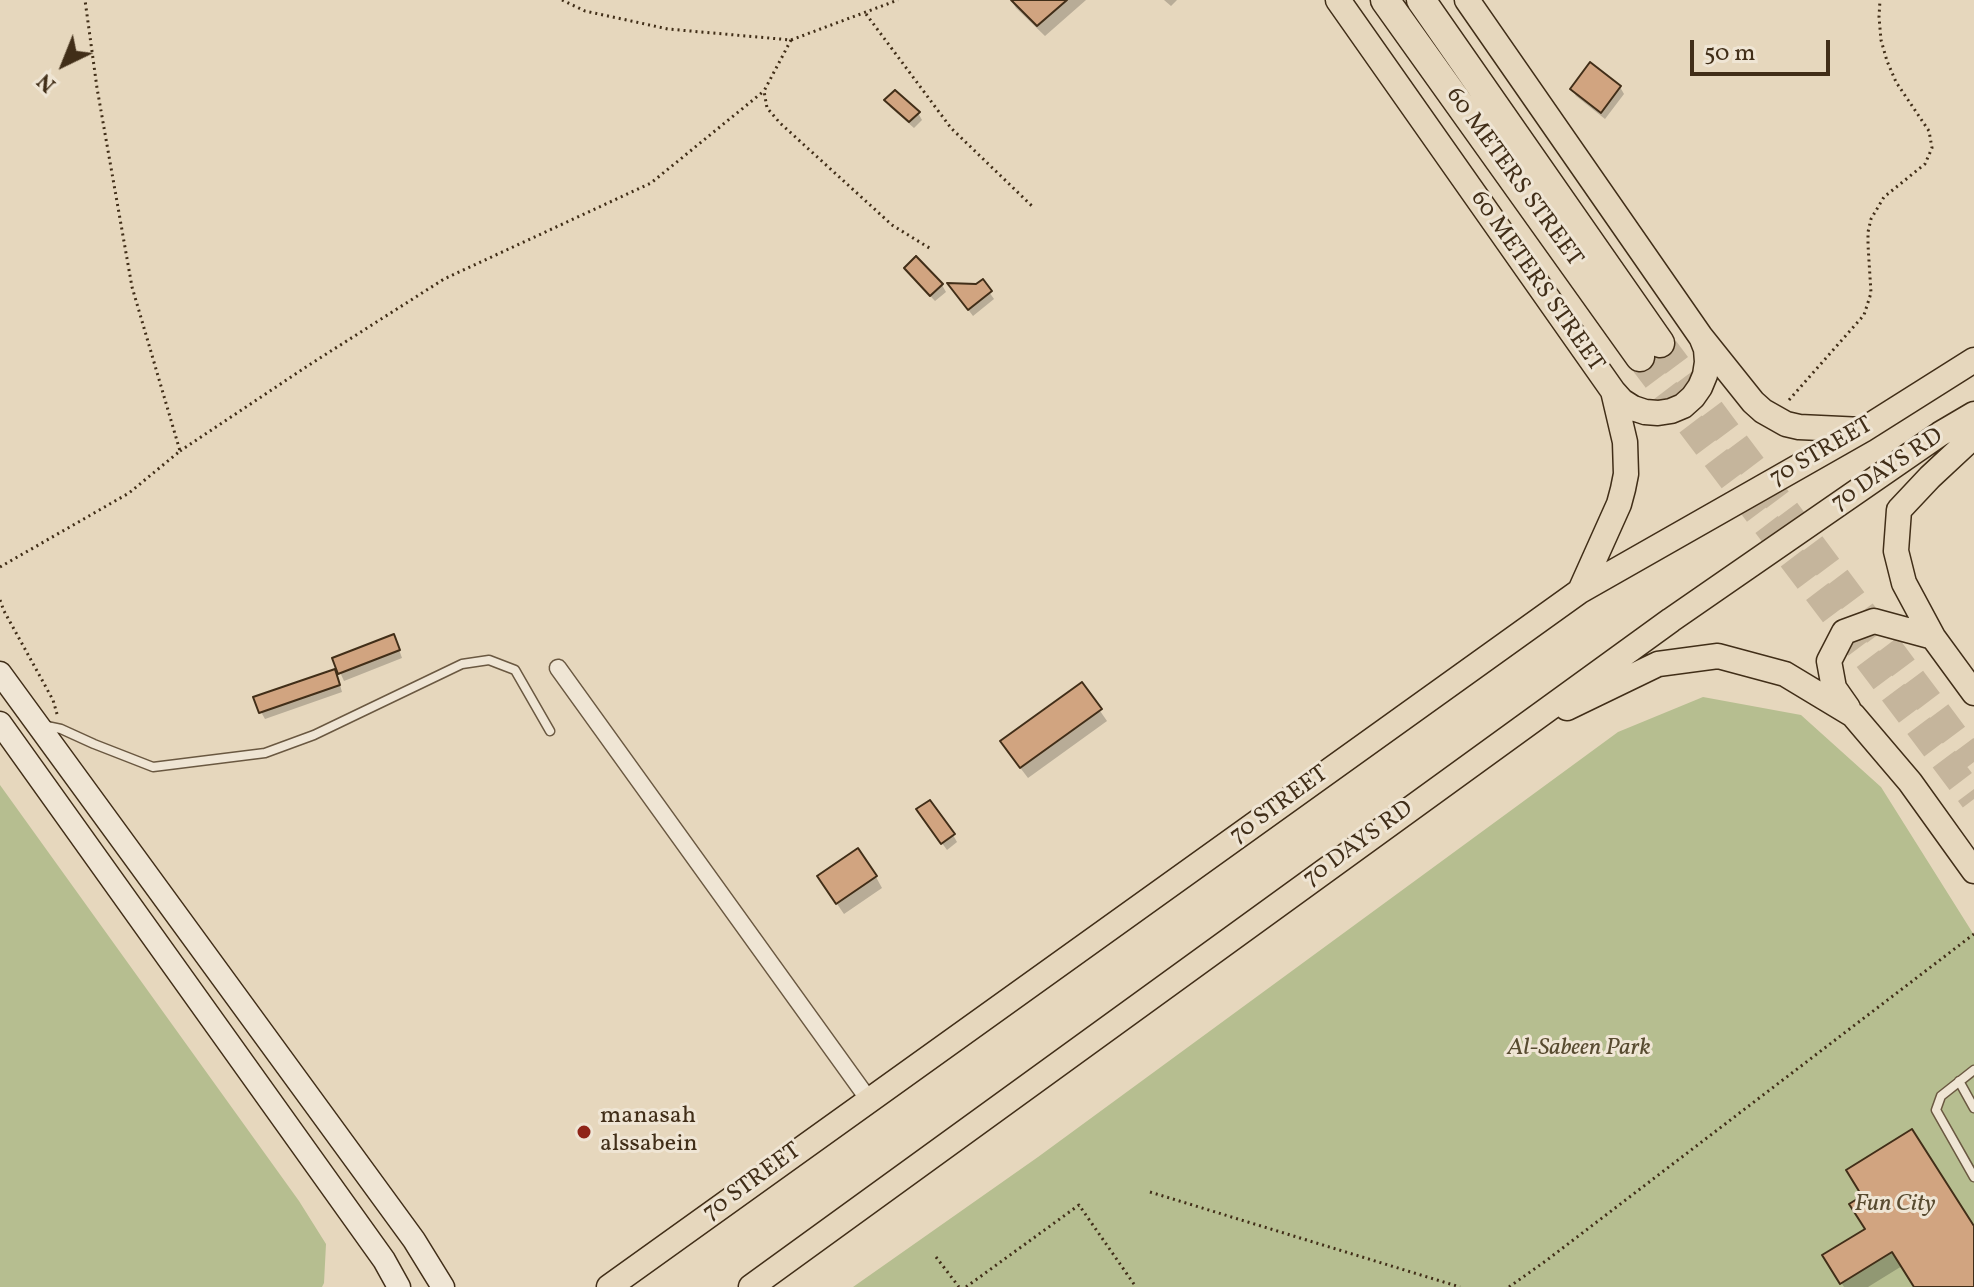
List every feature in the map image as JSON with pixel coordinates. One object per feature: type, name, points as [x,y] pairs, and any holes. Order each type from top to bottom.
[{"type":"highway","name":"60 METERS STREET","points":[[1385,0],[1650,350],[1421,0]]},
{"type":"main road","name":"60 METERS STREET","points":[[1338,0],[1613,391],[1625,442],[1623,489],[1580,591]]},
{"type":"main road","points":[[1467,0],[1701,337],[1753,402],[1773,418],[1799,427],[1863,430]]},
{"type":"main road","points":[[1613,391],[1622,401],[1645,412],[1671,411],[1683,406],[1693,397],[1705,375],[1706,349],[1701,337]]},
{"type":"main road","name":"70 STREET","points":[[609,1287],[1580,591],[1863,430],[1974,360]]},
{"type":"main road","name":"70 DAYS RD","points":[[751,1287],[1514,732],[1709,593],[1940,434],[1974,414]]},
{"type":"main road","points":[[1974,436],[1899,510],[1896,551],[1904,583],[1933,637],[1974,693]]},
{"type":"main road","points":[[1933,637],[1874,621],[1844,632],[1829,661],[1834,688],[1910,782],[1974,871]]},
{"type":"main road","points":[[1514,732],[1658,664],[1718,656],[1785,674],[1853,715]]},
{"type":"street","points":[[558,668],[869,1100]]},
{"type":"street","points":[[0,673],[414,1240],[443,1287]]},
{"type":"street","points":[[38,724],[6,731],[384,1260],[399,1287]]},
{"type":"lane","points":[[38,724],[61,729],[153,767],[265,753],[314,735],[462,664],[489,660],[515,670],[550,731]]},
{"type":"lane","points":[[1974,1070],[1941,1096],[1936,1110],[1974,1177]]},
{"type":"lane","points":[[1959,1081],[1974,1108]]},
{"type":"path","points":[[85,0],[132,287],[180,451]]},
{"type":"path","points":[[562,0],[585,11],[668,29],[791,40],[898,0]]},
{"type":"path","points":[[1773,418],[1864,315],[1871,293],[1868,245],[1871,219],[1884,197],[1925,164],[1932,148],[1929,131],[1896,82],[1887,61],[1881,40],[1880,0]]},
{"type":"path","points":[[865,13],[951,128],[1033,207]]},
{"type":"path","points":[[0,567],[129,493],[180,451],[444,279],[651,183],[764,91],[791,40]]},
{"type":"path","points":[[764,91],[767,108],[780,123],[892,225],[931,249]]},
{"type":"path","points":[[0,600],[53,700],[61,729]]},
{"type":"path","points":[[1509,1287],[1974,934]]},
{"type":"path","points":[[1150,1192],[1460,1287]]},
{"type":"path","points":[[966,1287],[1079,1205],[1136,1287]]},
{"type":"path","points":[[936,1257],[959,1287]]},
{"type":"green space","name":"Al-Sabeen Park","points":[[1703,697],[1801,715],[1881,787],[1974,935],[1974,1287],[853,1287],[1038,1157],[1618,732]]},
{"type":"green space","points":[[0,785],[299,1201],[326,1244],[322,1287],[0,1287]]},
{"type":"building","points":[[1011,0],[1067,0],[1037,26]]},
{"type":"building","points":[[1590,62],[1621,86],[1601,113],[1570,89]]},
{"type":"building","points":[[895,90],[920,112],[909,122],[884,100]]},
{"type":"building","points":[[916,256],[943,284],[930,296],[904,268]]},
{"type":"building","points":[[983,279],[992,291],[968,310],[947,283],[976,284]]},
{"type":"building","points":[[394,634],[400,650],[338,674],[332,658]]},
{"type":"building","points":[[335,669],[340,685],[259,713],[253,697]]},
{"type":"building","points":[[1082,682],[1102,709],[1020,768],[1000,741]]},
{"type":"building","points":[[930,800],[955,834],[941,844],[916,809]]},
{"type":"building","points":[[858,848],[877,876],[836,904],[817,876]]},
{"type":"building","points":[[1912,1129],[1974,1226],[1974,1287],[1914,1287],[1892,1252],[1840,1284],[1822,1255],[1865,1229],[1849,1204],[1862,1196],[1846,1170]]},
{"type":"tunnel","points":[[1660,343],[1974,762]]},
{"type":"tunnel","points":[[1640,357],[1974,799]]},
{"type":"place","name":"manasah alssabein","points":[[584,1132]]},
{"type":"park label","name":"Fun City","points":[[1895,1206]]}]
